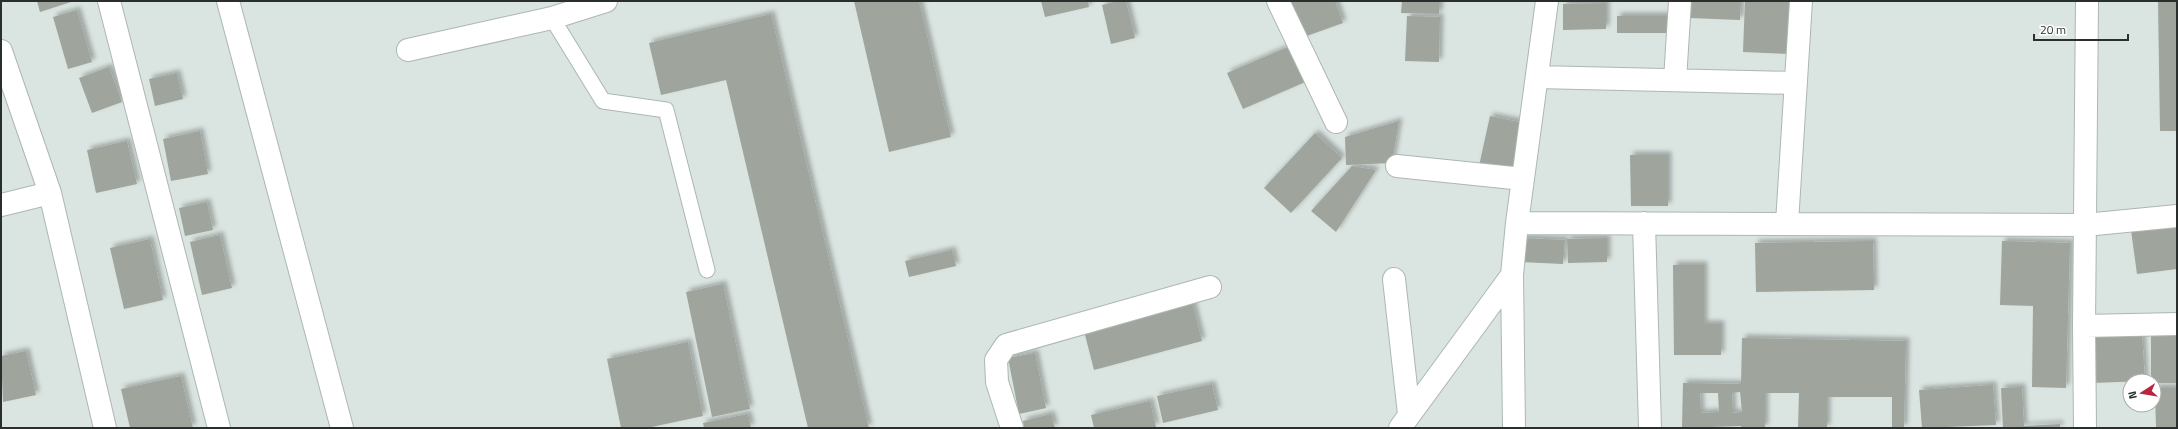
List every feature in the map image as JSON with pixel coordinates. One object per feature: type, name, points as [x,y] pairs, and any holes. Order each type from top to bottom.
[{"type":"street","points":[[109,1],[219,428]]},
{"type":"street","points":[[228,1],[342,428]]},
{"type":"street","points":[[408,50],[552,18],[606,1]]},
{"type":"street","points":[[1278,1],[1336,122]]},
{"type":"street","points":[[1514,428],[1512,275],[1517,224],[1547,1]]},
{"type":"street","points":[[1675,80],[1680,1]]},
{"type":"street","points":[[1787,223],[1800,1]]},
{"type":"street","points":[[2085,428],[2084,326],[2087,1]]},
{"type":"street","points":[[1,51],[50,193],[105,428]]},
{"type":"street","points":[[1537,76],[1796,83]]},
{"type":"street","points":[[1397,166],[1523,179]]},
{"type":"street","points":[[1,205],[50,193]]},
{"type":"street","points":[[1517,224],[1787,223],[2085,225],[2177,216]]},
{"type":"street","points":[[1644,223],[1650,428]]},
{"type":"street","points":[[1405,421],[1512,275]]},
{"type":"street","points":[[1394,279],[1405,421]]},
{"type":"street","points":[[1012,428],[997,382],[996,360],[1006,345],[1210,287]]},
{"type":"street","points":[[2084,326],[2177,324]]},
{"type":"lane","points":[[552,18],[603,101],[666,110],[707,270]]},
{"type":"building","points":[[37,1],[74,1],[40,12]]},
{"type":"building","points":[[854,1],[919,1],[951,137],[889,152]]},
{"type":"building","points":[[1041,1],[1088,1],[1089,7],[1045,17]]},
{"type":"building","points":[[1118,1],[1126,1],[1135,38],[1111,44],[1102,5]]},
{"type":"building","points":[[1293,1],[1335,1],[1343,23],[1301,38],[1288,3]]},
{"type":"building","points":[[1402,1],[1440,1],[1439,14],[1401,13]]},
{"type":"building","points":[[1691,1],[1741,1],[1740,20],[1690,18]]},
{"type":"building","points":[[1745,1],[1791,1],[1790,54],[1743,52]]},
{"type":"building","points":[[2158,1],[2177,1],[2177,131],[2160,131]]},
{"type":"building","points":[[1606,3],[1606,29],[1563,30],[1563,4]]},
{"type":"building","points":[[77,10],[92,62],[68,69],[53,17]]},
{"type":"building","points":[[771,14],[869,428],[808,428],[726,80],[661,95],[649,43]]},
{"type":"building","points":[[1407,16],[1440,17],[1439,62],[1405,61]]},
{"type":"building","points":[[1617,16],[1671,16],[1671,33],[1617,33]]},
{"type":"building","points":[[1295,44],[1310,80],[1243,109],[1227,73]]},
{"type":"building","points":[[109,67],[122,102],[92,113],[79,78]]},
{"type":"building","points":[[177,73],[183,99],[155,106],[149,79]]},
{"type":"building","points":[[1490,116],[1524,123],[1513,173],[1479,166]]},
{"type":"building","points":[[1399,121],[1392,163],[1346,165],[1345,137]]},
{"type":"building","points":[[200,131],[208,174],[171,181],[163,139]]},
{"type":"building","points":[[1315,133],[1342,158],[1291,213],[1264,188]]},
{"type":"building","points":[[127,141],[137,184],[96,193],[87,150]]},
{"type":"building","points":[[1630,155],[1668,155],[1668,206],[1631,206]]},
{"type":"building","points":[[1352,166],[1376,170],[1336,232],[1311,211]]},
{"type":"building","points":[[207,202],[213,230],[185,236],[179,208]]},
{"type":"building","points":[[2177,218],[2177,269],[2137,274],[2130,223]]},
{"type":"building","points":[[220,235],[232,288],[202,295],[190,242]]},
{"type":"building","points":[[1522,238],[1565,240],[1563,264],[1521,262]]},
{"type":"building","points":[[1607,238],[1607,262],[1568,263],[1567,239]]},
{"type":"building","points":[[150,239],[163,300],[124,309],[110,248]]},
{"type":"building","points":[[1873,241],[1874,290],[1756,292],[1755,243]]},
{"type":"building","points":[[2002,241],[2070,243],[2066,388],[2032,387],[2033,306],[2000,305]]},
{"type":"building","points":[[952,250],[956,266],[909,277],[905,261]]},
{"type":"building","points":[[1673,265],[1704,265],[1704,324],[1721,324],[1721,355],[1674,355]]},
{"type":"building","points":[[723,284],[750,409],[712,417],[686,292]]},
{"type":"building","points":[[1192,302],[1202,341],[1094,370],[1084,331]]},
{"type":"building","points":[[2151,332],[2177,332],[2177,383],[2162,383],[2162,373],[2151,373]]},
{"type":"building","points":[[2142,333],[2144,373],[2122,373],[2122,382],[2092,383],[2090,336]]},
{"type":"building","points":[[1742,338],[1906,341],[1904,428],[1892,428],[1892,397],[1827,397],[1827,428],[1798,428],[1799,393],[1765,393],[1765,428],[1741,428],[1741,426],[1682,428],[1683,383],[1741,384]],"holes":[[[1740,392],[1742,412],[1733,413],[1732,393]],[[1700,393],[1718,393],[1719,412],[1701,413]]]},
{"type":"building","points":[[688,342],[703,416],[647,428],[621,428],[607,359]]},
{"type":"building","points":[[26,351],[36,395],[3,402],[1,356]]},
{"type":"building","points":[[1035,353],[1046,408],[1019,414],[1008,358]]},
{"type":"building","points":[[181,376],[193,428],[130,428],[121,389]]},
{"type":"building","points":[[1212,384],[1218,410],[1163,423],[1157,396]]},
{"type":"building","points":[[1993,385],[1996,425],[1922,428],[1919,390]]},
{"type":"building","points":[[2022,387],[2024,426],[2060,424],[2060,428],[2003,428],[2001,388]]},
{"type":"building","points":[[2162,388],[2177,388],[2177,428],[2156,428],[2156,413],[2162,413]]},
{"type":"building","points":[[1150,401],[1156,427],[1094,428],[1091,415]]},
{"type":"building","points":[[748,414],[751,428],[704,428],[703,423]]},
{"type":"building","points":[[1051,414],[1055,428],[1024,428],[1023,421]]}]
